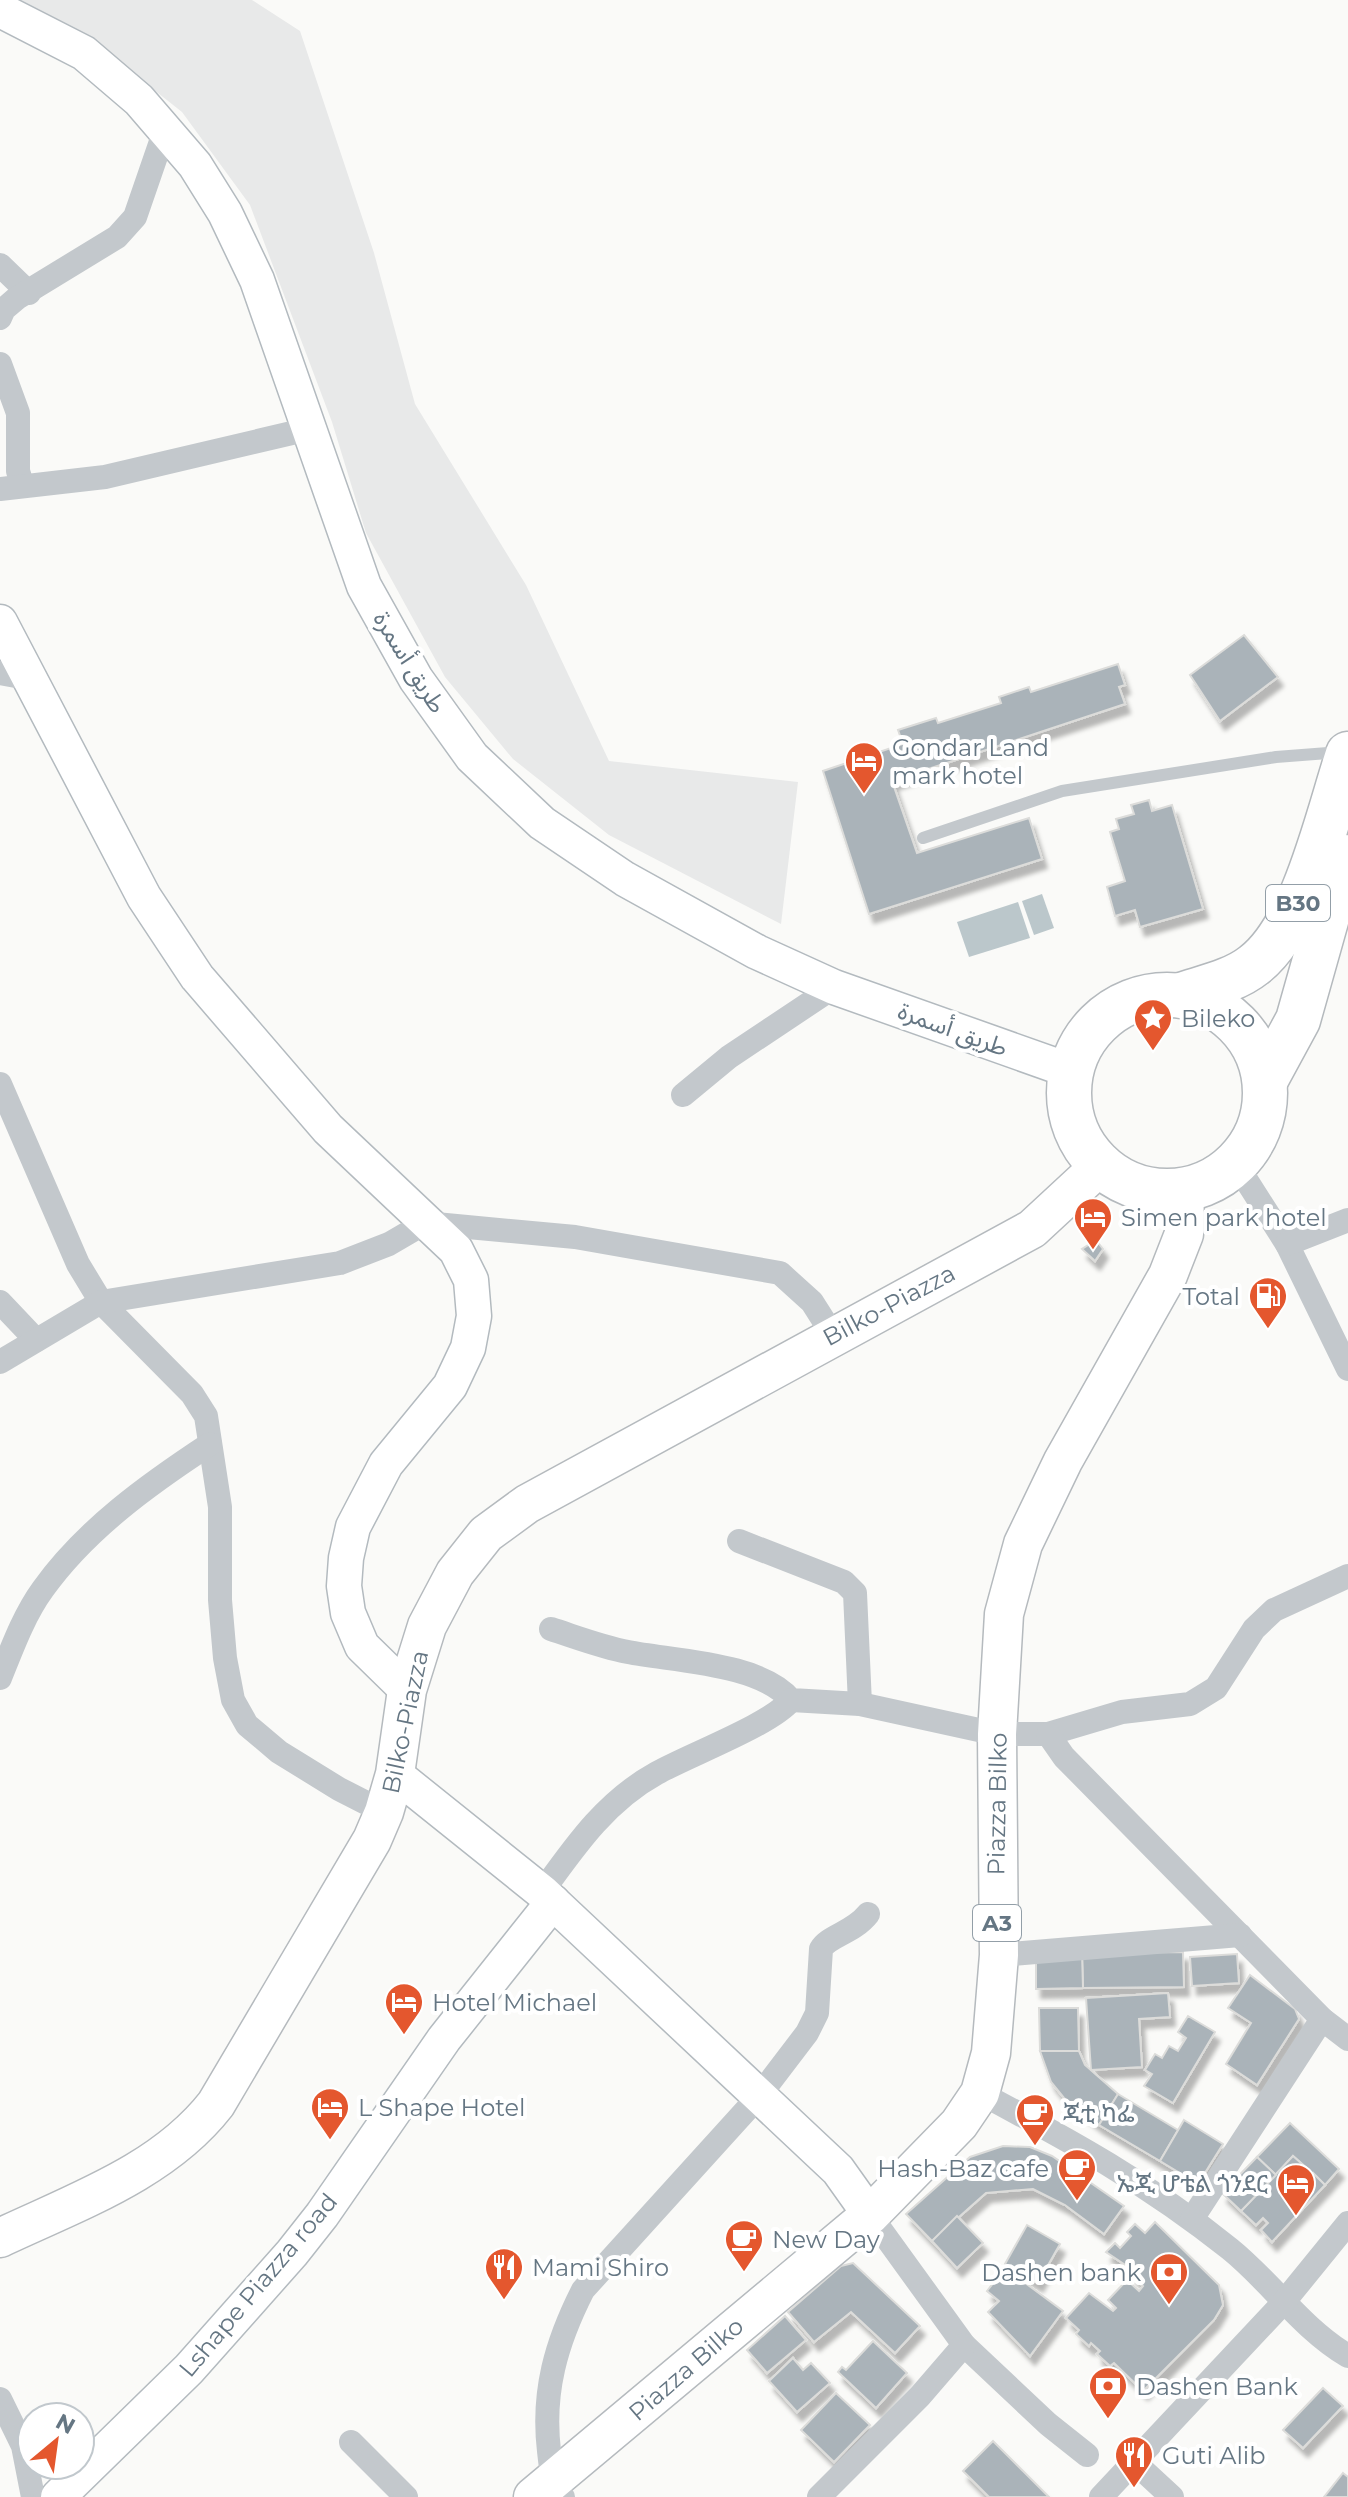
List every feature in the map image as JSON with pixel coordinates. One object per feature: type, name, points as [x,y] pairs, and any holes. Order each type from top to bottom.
[{"type":"highway","name":"B30","points":[[1181,995],[1223,982],[1254,965],[1280,938],[1295,912],[1348,753]]},
{"type":"highway","name":"B30","points":[[1266,1079],[1298,1020],[1348,843]]},
{"type":"highway","points":[[1151,995],[1181,995],[1211,1004],[1237,1023],[1256,1049],[1266,1079],[1265,1110],[1255,1139],[1236,1164],[1213,1181],[1185,1190],[1160,1191],[1135,1186],[1100,1166],[1084,1149],[1068,1100],[1071,1071],[1081,1043],[1099,1020],[1123,1004],[1151,995]]},
{"type":"main road","name":"Bilko-Piazza","points":[[0,2238],[123,2180],[200,2125],[216,2104],[372,1840],[395,1774],[407,1690],[427,1626],[455,1573],[486,1534],[527,1504],[1032,1229],[1100,1166]]},
{"type":"main road","name":"Piazza Bilko","points":[[550,2492],[870,2215],[959,2124],[980,2093],[991,2053],[999,1955],[997,1734],[1004,1614],[1023,1544],[1063,1461],[1168,1275],[1184,1234],[1185,1190]]},
{"type":"street","name":"طريق أسمرة","points":[[0,10],[84,53],[139,100],[195,165],[225,213],[257,280],[364,586],[416,679],[472,757],[542,823],[625,879],[757,952],[834,987],[1071,1071]]},
{"type":"street","points":[[0,318],[4,309],[117,237],[135,217],[165,130]]},
{"type":"street","points":[[0,265],[29,293]]},
{"type":"street","points":[[0,364],[18,413],[18,471],[11,486]]},
{"type":"street","points":[[11,486],[105,477],[309,429]]},
{"type":"street","points":[[0,622],[13,676],[144,897],[197,977],[328,1129],[456,1250],[471,1280],[474,1316],[468,1348],[450,1386],[386,1464],[353,1527],[344,1586],[348,1613],[362,1646],[407,1690]]},
{"type":"street","points":[[683,1095],[729,1057],[834,987]]},
{"type":"street","points":[[0,1084],[78,1264],[101,1302],[192,1394],[206,1416],[220,1507],[225,1658],[233,1700],[247,1725],[279,1752],[384,1812]]},
{"type":"street","points":[[1236,1164],[1287,1244],[1348,1369]]},
{"type":"street","points":[[1287,1244],[1348,1220]]},
{"type":"street","points":[[0,1362],[101,1302],[340,1263],[389,1244],[425,1223],[575,1237],[780,1273],[812,1302],[833,1335]]},
{"type":"street","points":[[0,1302],[36,1340]]},
{"type":"street","points":[[0,1678],[42,1590],[80,1546],[150,1483],[210,1444]]},
{"type":"street","points":[[739,1541],[850,1587],[856,1601],[860,1704]]},
{"type":"street","points":[[548,1897],[591,1825],[632,1789],[743,1729],[776,1715],[791,1700],[860,1704],[997,1734],[1048,1734],[1122,1712],[1190,1704],[1216,1688],[1254,1629],[1274,1610],[1348,1576]]},
{"type":"street","points":[[551,1629],[628,1652],[691,1660],[759,1679],[782,1688],[791,1700]]},
{"type":"street","points":[[1048,1734],[1064,1757],[1322,2019],[1348,2039]]},
{"type":"street","points":[[395,1774],[548,1897],[838,2170],[964,2345],[1048,2424],[1087,2455]]},
{"type":"street","name":"Lshape Piazza road","points":[[58,2497],[189,2369],[292,2253],[548,1897]]},
{"type":"street","points":[[550,2492],[545,2418],[551,2368],[564,2327],[583,2290],[759,2096],[813,2024],[821,1949],[825,1941],[857,1928],[868,1914]]},
{"type":"street","points":[[999,1955],[1240,1935]]},
{"type":"street","points":[[1192,2219],[1322,2019]]},
{"type":"street","points":[[980,2093],[1096,2154],[1192,2219],[1244,2260],[1322,2340],[1348,2356]]},
{"type":"street","points":[[1105,2496],[1133,2461],[1283,2303],[1348,2223]]},
{"type":"street","points":[[819,2497],[920,2396],[964,2345]]},
{"type":"street","points":[[0,2399],[23,2446],[33,2497]]},
{"type":"street","points":[[351,2442],[406,2497]]},
{"type":"street","points":[[1133,2461],[1172,2497]]},
{"type":"lane","points":[[923,838],[1062,791],[1276,757],[1348,753]]},
{"type":"shaded area","points":[[7,0],[252,0],[300,31],[374,253],[415,404],[526,585],[609,761],[798,782],[781,924],[609,835],[513,759],[445,677],[366,533],[332,422],[250,205],[182,112],[87,37]]},
{"type":"shaded area","points":[[1042,894],[1054,928],[1034,935],[1022,901]]},
{"type":"shaded area","points":[[1018,902],[1030,938],[969,957],[957,922]]},
{"type":"building","points":[[1244,635],[1278,677],[1220,721],[1190,675]]},
{"type":"building","name":"Gondar Land mark hotel","points":[[1118,664],[1125,685],[1119,687],[1125,704],[892,781],[917,853],[1029,818],[1042,859],[869,914],[823,771],[903,744],[898,730],[936,718],[938,723],[1001,703],[999,697],[1029,687],[1031,692]]},
{"type":"building","points":[[1149,800],[1152,811],[1172,805],[1203,909],[1140,927],[1135,910],[1115,916],[1107,887],[1125,881],[1110,832],[1119,829],[1116,819],[1134,814],[1131,805]]},
{"type":"building","name":"Simen park hotel","points":[[1096,1240],[1103,1249],[1095,1261],[1082,1249]]},
{"type":"building","points":[[1183,1952],[1184,1987],[1083,1988],[1082,1953]]},
{"type":"building","points":[[1082,1953],[1083,1988],[1036,1989],[1036,1955]]},
{"type":"building","points":[[1237,1954],[1239,1983],[1192,1986],[1190,1957]]},
{"type":"building","points":[[1250,1975],[1295,2009],[1299,2019],[1257,2085],[1226,2064],[1251,2023],[1228,2008]]},
{"type":"building","points":[[1168,1993],[1170,2017],[1139,2019],[1142,2067],[1091,2070],[1086,1998]]},
{"type":"building","points":[[1039,2008],[1078,2008],[1079,2051],[1040,2051]]},
{"type":"building","points":[[1188,2016],[1215,2032],[1173,2103],[1144,2086],[1152,2074],[1145,2070],[1155,2054],[1162,2058],[1169,2046],[1178,2051],[1186,2038],[1178,2032]]},
{"type":"building","points":[[1040,2051],[1079,2051],[1085,2065],[1118,2094],[1099,2125],[1064,2098],[1051,2082]]},
{"type":"building","points":[[1118,2094],[1178,2130],[1160,2161],[1099,2125]]},
{"type":"building","points":[[1184,2120],[1223,2144],[1198,2184],[1160,2161]]},
{"type":"building","points":[[1290,2123],[1339,2169],[1325,2185],[1313,2173],[1306,2180],[1303,2177],[1309,2170],[1293,2156],[1276,2175],[1257,2157]]},
{"type":"building","points":[[1003,2146],[1030,2147],[1052,2156],[1124,2206],[1104,2234],[1065,2205],[1033,2189],[986,2193],[932,2241],[906,2214],[970,2157]]},
{"type":"building","points":[[1293,2156],[1309,2170],[1303,2177],[1306,2180],[1313,2173],[1325,2185],[1272,2242],[1261,2230],[1268,2223],[1263,2218],[1256,2225],[1241,2211]]},
{"type":"building","points":[[1257,2157],[1276,2175],[1241,2211],[1222,2193]]},
{"type":"building","points":[[957,2216],[983,2243],[957,2268],[932,2241]]},
{"type":"building","name":"Dashen bank","points":[[1155,2222],[1219,2285],[1223,2305],[1214,2320],[1143,2391],[1114,2363],[1110,2366],[1097,2354],[1100,2351],[1076,2334],[1079,2330],[1066,2318],[1089,2293],[1113,2311],[1116,2308],[1108,2300],[1127,2280],[1139,2291],[1143,2286],[1131,2274],[1134,2271],[1106,2252],[1115,2243],[1120,2248],[1131,2236],[1127,2232],[1135,2224],[1145,2233]]},
{"type":"building","points":[[1027,2225],[1060,2244],[1038,2283],[1005,2264]]},
{"type":"building","points":[[853,2263],[920,2326],[895,2353],[851,2312],[814,2342],[788,2312],[841,2266]]},
{"type":"building","points":[[1005,2268],[1063,2311],[1030,2356],[988,2312],[999,2301],[987,2291]]},
{"type":"building","points":[[785,2316],[806,2340],[767,2373],[747,2350]]},
{"type":"building","points":[[873,2341],[907,2373],[876,2408],[838,2372],[842,2367],[846,2370]]},
{"type":"building","points":[[793,2358],[803,2370],[811,2363],[830,2383],[797,2412],[769,2381]]},
{"type":"building","points":[[1323,2388],[1343,2406],[1303,2448],[1283,2430]]},
{"type":"building","points":[[836,2393],[870,2425],[834,2462],[801,2430]]},
{"type":"building","points":[[993,2441],[1049,2497],[989,2497],[963,2471]]},
{"type":"building","points":[[1343,2473],[1348,2477],[1348,2497],[1324,2497]]},
{"type":"place","name":"Gondar Land mark hotel","points":[[864,795]]},
{"type":"place","name":"Bileko","points":[[1153,1052]]},
{"type":"place","name":"Simen park hotel","points":[[1093,1251]]},
{"type":"place","name":"Total","points":[[1268,1330]]},
{"type":"place","name":"Hotel Michael","points":[[404,2036]]},
{"type":"place","name":"L Shape Hotel","points":[[330,2141]]},
{"type":"place","name":"ጂቲ ካፌ","points":[[1035,2147]]},
{"type":"place","name":"Hash-Baz cafe","points":[[1077,2202]]},
{"type":"place","name":"ኤጂ ሆቴል ጎንደር","points":[[1296,2217]]},
{"type":"place","name":"New Day","points":[[744,2273]]},
{"type":"place","name":"Mami Shiro","points":[[504,2301]]},
{"type":"place","name":"Dashen bank","points":[[1169,2306]]},
{"type":"place","name":"Dashen Bank","points":[[1108,2420]]},
{"type":"place","name":"Guti Alib","points":[[1134,2489]]}]
